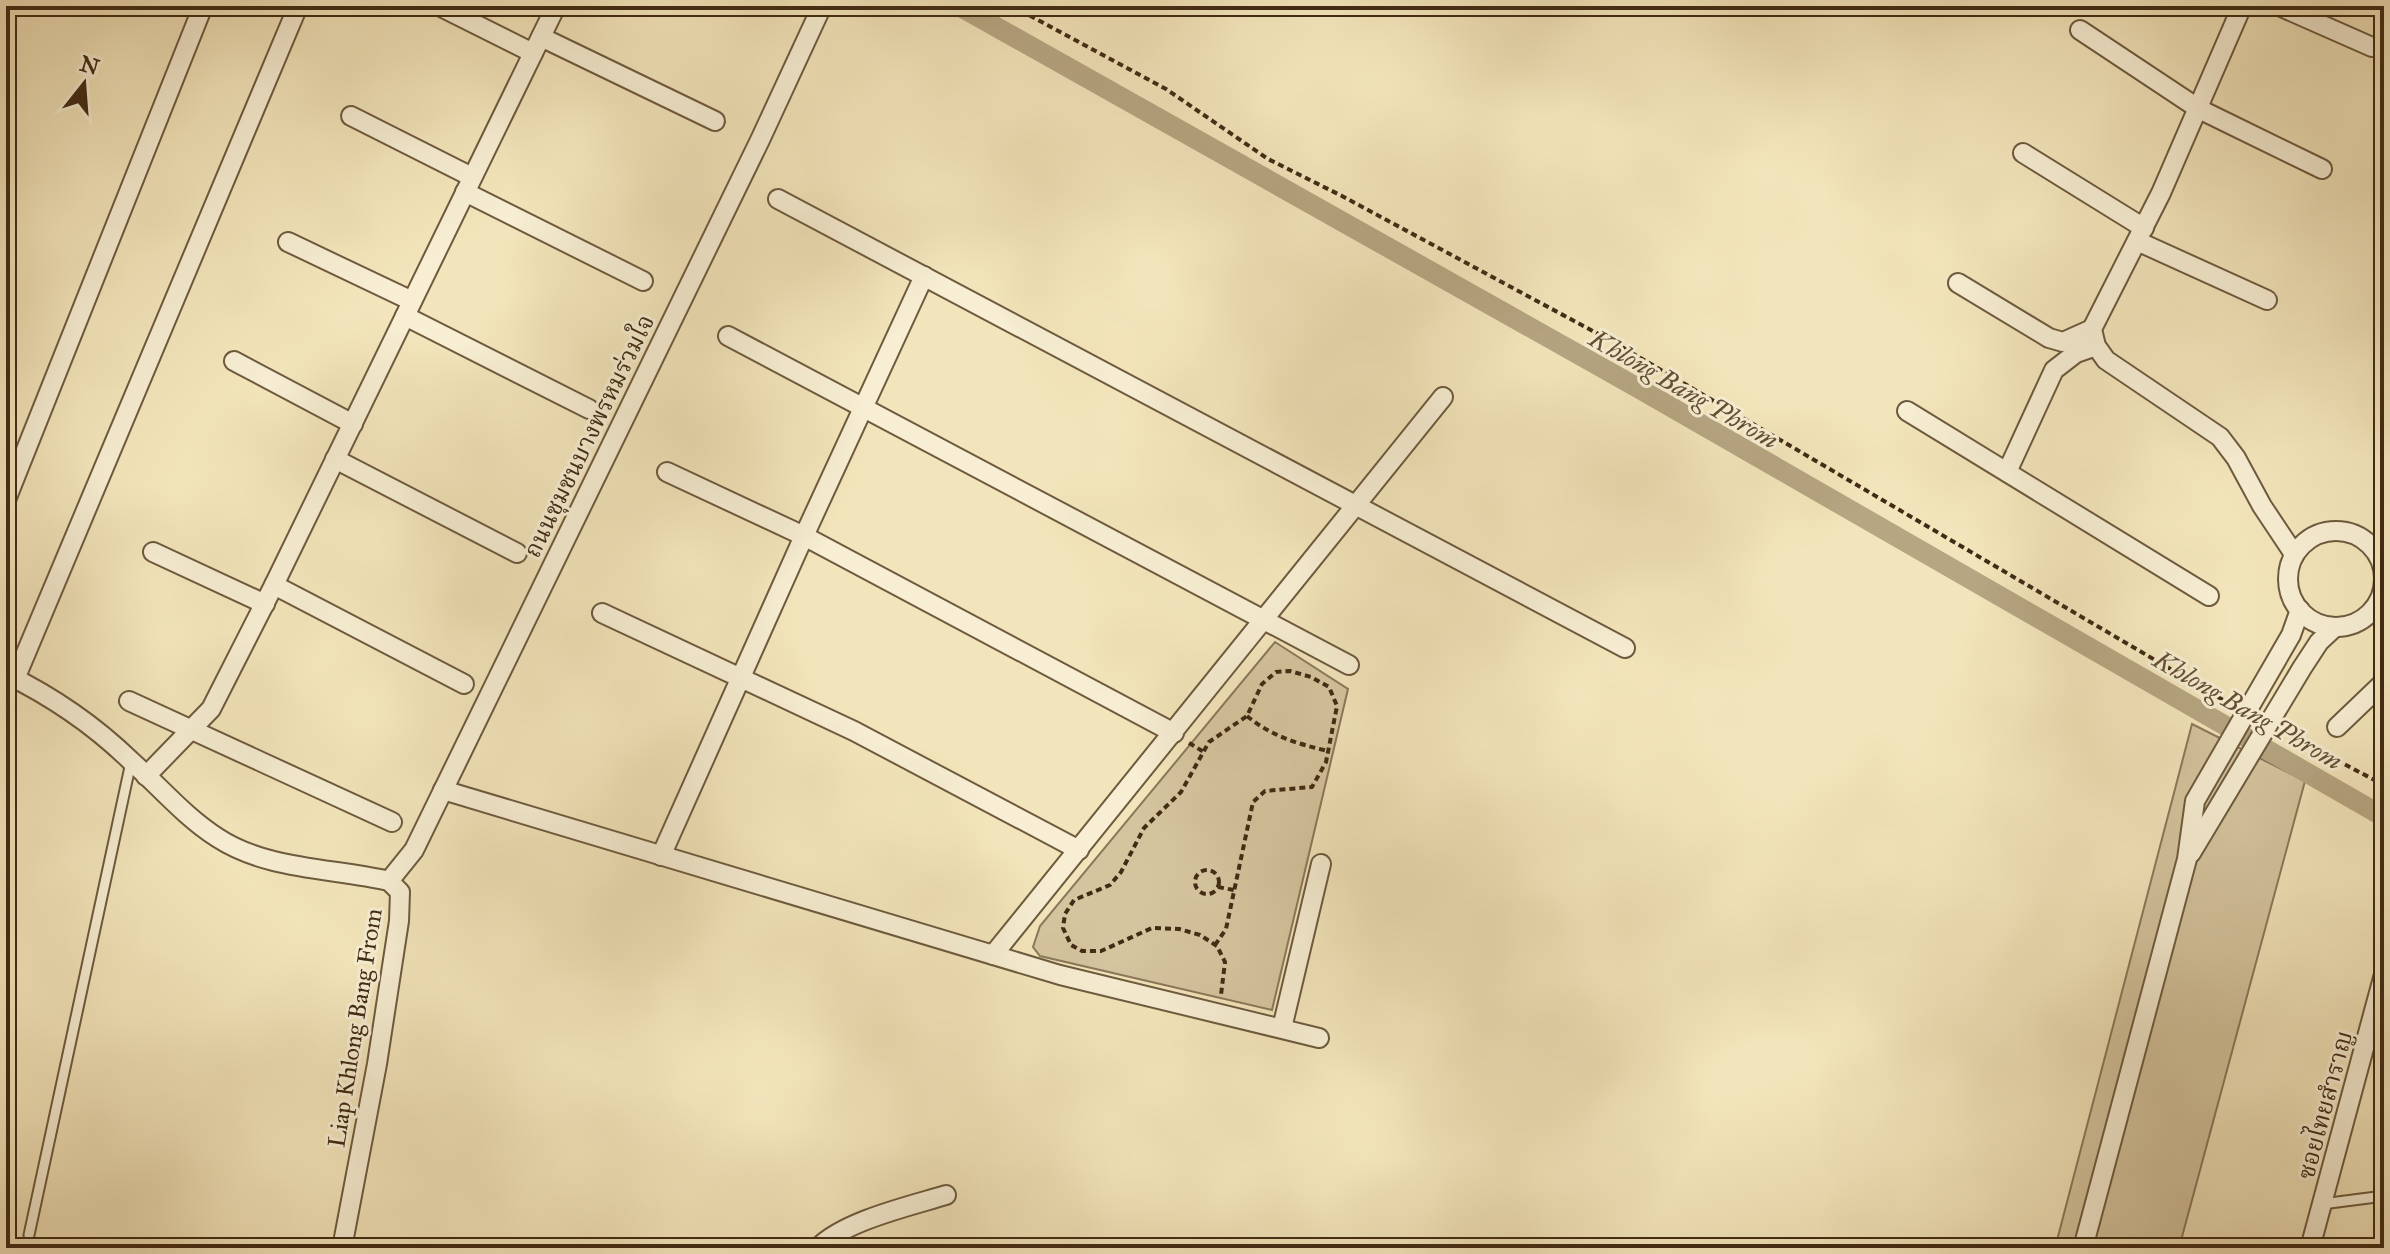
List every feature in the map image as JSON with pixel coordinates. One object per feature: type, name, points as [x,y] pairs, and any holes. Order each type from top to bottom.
[{"type":"street","points":[[6,500],[203,6]]},
{"type":"street","points":[[10,676],[298,6]]},
{"type":"street","points":[[439,6],[715,121]]},
{"type":"street","points":[[146,776],[211,709],[556,6]]},
{"type":"street","name":"ถนนชุมชนบางพรหมร่วมใจ","points":[[389,881],[414,850],[822,6]]},
{"type":"street","points":[[2007,472],[2054,370],[2094,338],[2100,310],[2140,235],[2199,109],[2242,6]]},
{"type":"street","points":[[2279,6],[2372,47]]},
{"type":"street","points":[[2080,30],[2199,109],[2322,169]]},
{"type":"street","points":[[351,116],[643,281]]},
{"type":"street","points":[[2023,153],[2140,235],[2267,300]]},
{"type":"street","points":[[778,199],[1625,648]]},
{"type":"street","points":[[288,242],[589,409]]},
{"type":"street","points":[[661,856],[924,276]]},
{"type":"street","points":[[1958,283],[2049,338],[2063,342],[2094,338]]},
{"type":"street","points":[[728,336],[1349,665]]},
{"type":"street","points":[[2094,338],[2106,360],[2220,437],[2294,554]]},
{"type":"street","points":[[234,361],[353,424]]},
{"type":"street","points":[[993,955],[1443,397]]},
{"type":"street","points":[[1907,411],[2209,596]]},
{"type":"street","points":[[335,459],[517,553]]},
{"type":"street","points":[[667,472],[804,536],[1174,733]]},
{"type":"street","points":[[2326,531],[2341,531],[2356,535],[2368,543],[2379,557],[2384,572],[2383,589],[2377,604],[2366,616],[2351,624],[2335,627],[2319,624],[2300,610],[2288,589],[2287,574],[2294,554],[2311,537],[2326,531]]},
{"type":"street","points":[[153,552],[265,604]]},
{"type":"street","points":[[274,585],[464,684]]},
{"type":"street","points":[[2083,1248],[2187,859],[2195,801],[2291,635],[2300,610]]},
{"type":"street","points":[[602,613],[854,731],[1079,850]]},
{"type":"street","points":[[2187,859],[2302,668],[2319,642],[2335,627]]},
{"type":"street","name":"Liap Khlong Bang From","points":[[10,676],[83,718],[178,807],[219,839],[253,855],[389,881],[400,892],[399,921],[377,1064],[342,1248]]},
{"type":"street","points":[[2337,727],[2384,682]]},
{"type":"street","points":[[129,701],[392,822]]},
{"type":"street","points":[[443,790],[1060,975],[1319,1038]]},
{"type":"street","points":[[1282,1028],[1321,864]]},
{"type":"street","name":"ซอยไทยสำราญ","points":[[2310,1248],[2384,974]]},
{"type":"street","points":[[818,1248],[829,1237],[890,1212],[946,1195]]},
{"type":"lane","points":[[29,1235],[131,761]]},
{"type":"lane","points":[[2322,1204],[2384,1196]]},
{"type":"path","points":[[1012,6],[1166,89],[1268,159],[1615,343],[2233,705]]},
{"type":"path","points":[[1215,945],[1226,929],[1253,802],[1265,791],[1312,787],[1319,778],[1337,706],[1329,687],[1311,677],[1290,671],[1276,672],[1262,684],[1247,716],[1209,742],[1181,792],[1144,828],[1121,872],[1110,885],[1074,900],[1065,914],[1063,928],[1071,945],[1082,951],[1101,951],[1152,928],[1179,929],[1200,935],[1215,945],[1225,962],[1218,1013]]},
{"type":"path","points":[[1247,716],[1262,728],[1293,743],[1328,751]]},
{"type":"path","points":[[2274,727],[2384,785]]},
{"type":"path","points":[[1206,870],[1214,872],[1218,887],[1212,892],[1201,892],[1195,883],[1197,875],[1206,870]]},
{"type":"path","points":[[1218,887],[1234,890]]},
{"type":"shaded area","points":[[1275,642],[1348,689],[1272,1010],[1040,956],[1033,947],[1040,926]]},
{"type":"shaded area","points":[[2192,724],[2305,781],[2179,1248],[2055,1248]]},
{"type":"waterway","name":"Khlong Bang Phrom","points":[[959,6],[1638,388],[2384,817]]}]
